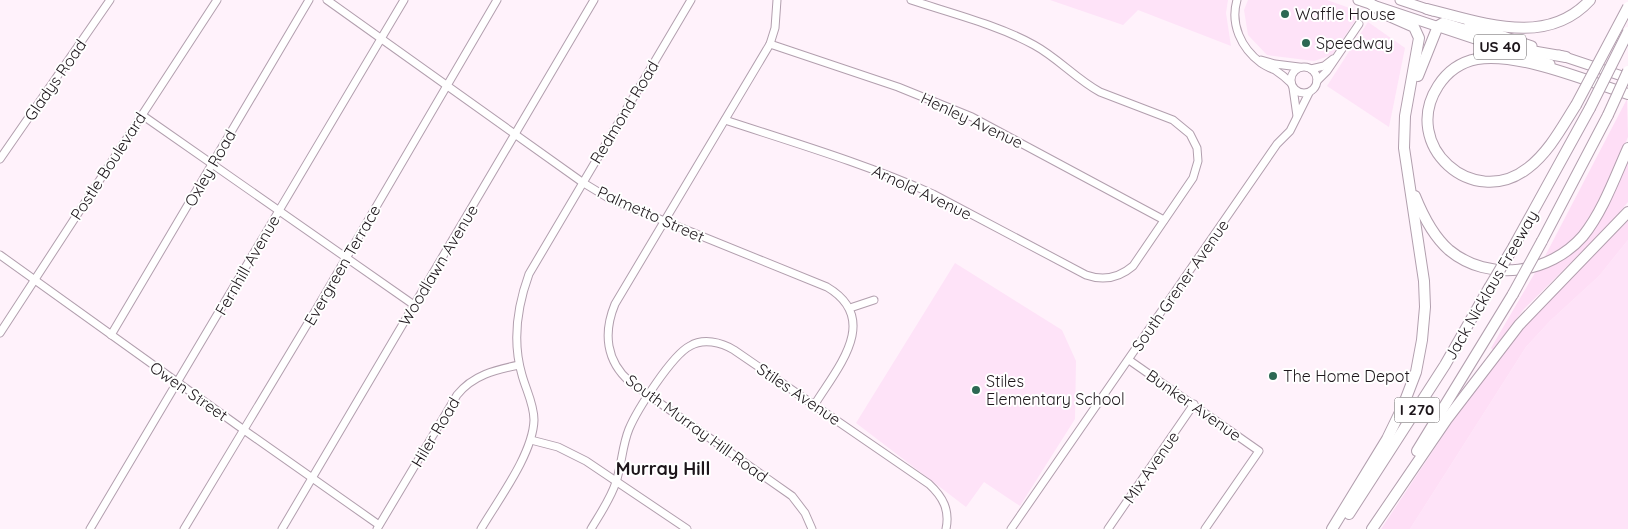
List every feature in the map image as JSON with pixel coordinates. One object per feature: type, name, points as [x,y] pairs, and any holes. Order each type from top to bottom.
[{"type":"highway","points":[[1427,9],[1501,26],[1536,28],[1564,20],[1578,12],[1590,0]]},
{"type":"highway","points":[[1332,529],[1387,439],[1403,406],[1416,372],[1422,340],[1425,307],[1424,281],[1404,148],[1406,116],[1419,44],[1418,33],[1409,24],[1389,16],[1371,4]]},
{"type":"highway","points":[[1628,7],[1576,105],[1552,143],[1528,168],[1515,176],[1503,180],[1491,182],[1478,181],[1458,173],[1442,160],[1428,132],[1428,110],[1435,90],[1441,81],[1459,66],[1477,59],[1495,58],[1523,61],[1628,94]]},
{"type":"highway","points":[[1409,96],[1438,26],[1443,23],[1537,52],[1566,58]]},
{"type":"highway","name":"Jack Nicklaus Freeway","points":[[1339,529],[1445,365],[1514,246],[1590,108],[1628,32]]},
{"type":"highway","name":"Jack Nicklaus Freeway","points":[[1371,529],[1542,241],[1608,115],[1628,71]]},
{"type":"highway","points":[[1409,181],[1426,220],[1436,236],[1450,250],[1465,260],[1481,266],[1512,272],[1532,268],[1561,255],[1584,235],[1601,208],[1628,148]]},
{"type":"highway","points":[[1371,529],[1447,419],[1519,324],[1628,212]]},
{"type":"main road","name":"US 40","points":[[1358,0],[1628,90]]},
{"type":"main road","name":"US 40","points":[[1400,0],[1628,78]]},
{"type":"street","name":"Gladys Road","points":[[0,159],[110,0]]},
{"type":"street","name":"Postle Boulevard","points":[[0,333],[217,0]]},
{"type":"street","name":"Oxley Road","points":[[111,335],[309,0]]},
{"type":"street","name":"Palmetto Street","points":[[327,0],[582,182],[619,204],[827,287],[843,298],[850,308]]},
{"type":"street","name":"Fernhill Avenue","points":[[90,529],[404,0]]},
{"type":"street","name":"Evergreen Terrace","points":[[184,529],[497,0]]},
{"type":"street","name":"Woodlawn Avenue","points":[[282,529],[594,0]]},
{"type":"street","name":"Redmond Road","points":[[481,529],[531,440],[534,420],[532,406],[519,366],[517,325],[525,286],[538,257],[691,0]]},
{"type":"street","name":"South Murray Hill Road","points":[[777,0],[775,28],[770,44],[615,304],[610,319],[608,335],[609,350],[615,365],[630,382],[792,496],[805,513],[812,529]]},
{"type":"street","points":[[911,0],[1024,39],[1047,52],[1090,87],[1173,120],[1188,131],[1197,148],[1198,161],[1193,178],[1164,220]]},
{"type":"street","points":[[1237,0],[1234,14],[1238,36],[1260,63],[1276,71],[1299,92],[1309,92],[1314,89],[1317,80],[1327,71],[1360,24]]},
{"type":"street","name":"Henley Avenue","points":[[770,44],[898,87],[972,116],[1164,220]]},
{"type":"street","points":[[1252,55],[1275,64],[1311,69],[1324,66],[1339,53]]},
{"type":"street","points":[[1297,117],[1292,74],[1301,68]]},
{"type":"street","points":[[1311,69],[1315,72],[1317,80]]},
{"type":"street","name":"South Grener Avenue","points":[[1011,529],[1277,144],[1290,131],[1309,92]]},
{"type":"street","points":[[142,115],[414,305]]},
{"type":"street","name":"Arnold Avenue","points":[[725,120],[881,171],[933,194],[1081,273],[1099,278],[1123,274],[1133,266],[1164,220]]},
{"type":"street","name":"Owen Street","points":[[0,255],[378,527]]},
{"type":"street","points":[[815,404],[844,357],[852,339],[853,320],[850,308],[874,300]]},
{"type":"street","name":"Stiles Avenue","points":[[591,529],[610,496],[616,481],[629,430],[648,396],[673,361],[684,350],[691,345],[707,342],[726,345],[815,404],[929,484],[937,491],[947,510],[946,529]]},
{"type":"street","name":"Bunker Avenue","points":[[1129,360],[1259,451],[1205,529]]},
{"type":"street","name":"Hiler Road","points":[[378,527],[457,395],[474,379],[496,370],[519,366]]},
{"type":"street","name":"Mix Avenue","points":[[1108,529],[1194,404]]},
{"type":"street","points":[[531,440],[572,453],[687,529]]},
{"type":"shaded area","points":[[1050,0],[1228,0],[1226,13],[1231,46],[1138,10],[1123,25]]},
{"type":"shaded area","points":[[1248,0],[1327,0],[1361,12],[1332,55],[1314,61],[1267,55],[1248,35],[1244,10]]},
{"type":"shaded area","points":[[1368,22],[1405,48],[1389,127],[1327,86]]},
{"type":"shaded area","points":[[1627,99],[1628,137],[1598,207],[1571,243],[1543,260]]},
{"type":"shaded area","points":[[1628,160],[1628,202],[1607,227],[1524,309],[1493,350],[1491,348],[1536,271],[1587,238],[1596,227]]},
{"type":"shaded area","points":[[1628,221],[1628,240],[1599,276],[1550,321],[1526,347],[1410,529],[1381,529],[1480,380],[1523,323]]},
{"type":"shaded area","points":[[1628,240],[1628,529],[1410,529],[1526,347],[1550,321],[1599,276]]},
{"type":"shaded area","name":"Stiles Elementary School","points":[[955,263],[1062,330],[1076,361],[1075,419],[1020,506],[984,482],[966,507],[856,423]]},
{"type":"place","name":"Waffle House","points":[[1285,14]]},
{"type":"place","name":"Speedway","points":[[1306,43]]},
{"type":"place","name":"The Home Depot","points":[[1273,376]]},
{"type":"place","name":"Stiles Elementary School","points":[[976,390]]},
{"type":"district","name":"Murray Hill","points":[[663,469]]}]
